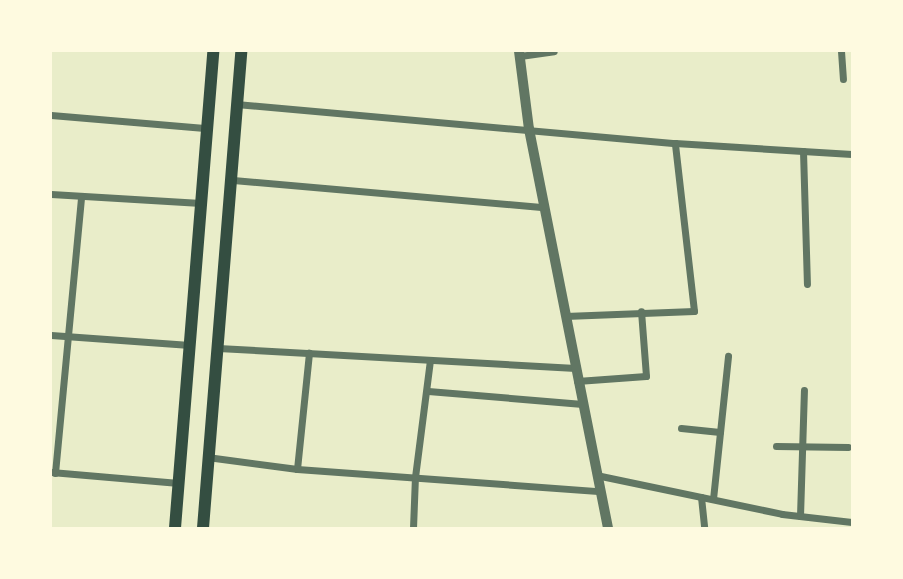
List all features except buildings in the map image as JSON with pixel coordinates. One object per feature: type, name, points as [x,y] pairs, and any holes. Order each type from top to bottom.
[{"type":"main road","points":[[175,528],[214,51]]},
{"type":"main road","points":[[202,528],[233,180],[241,51]]},
{"type":"street","points":[[554,51],[520,53],[529,129],[598,491],[608,528]]},
{"type":"street","points":[[841,51],[844,79]]},
{"type":"street","points":[[236,103],[675,143],[852,154]]},
{"type":"street","points":[[51,115],[207,128]]},
{"type":"street","points":[[565,316],[694,311],[675,143]]},
{"type":"street","points":[[803,151],[807,284]]},
{"type":"street","points":[[233,180],[544,207]]},
{"type":"street","points":[[51,194],[201,203]]},
{"type":"street","points":[[81,197],[70,338],[53,472],[179,483]]},
{"type":"street","points":[[577,381],[646,376],[641,311]]},
{"type":"street","points":[[51,335],[190,345]]},
{"type":"street","points":[[218,348],[575,369]]},
{"type":"street","points":[[297,469],[309,353]]},
{"type":"street","points":[[713,499],[728,356]]},
{"type":"street","points":[[413,528],[415,477],[430,360]]},
{"type":"street","points":[[800,516],[804,390]]},
{"type":"street","points":[[428,391],[582,404]]},
{"type":"street","points":[[681,428],[720,432]]},
{"type":"street","points":[[776,446],[848,447]]},
{"type":"street","points":[[207,457],[297,469],[598,491]]},
{"type":"street","points":[[596,475],[800,516],[852,522]]},
{"type":"street","points":[[701,497],[704,528]]}]
